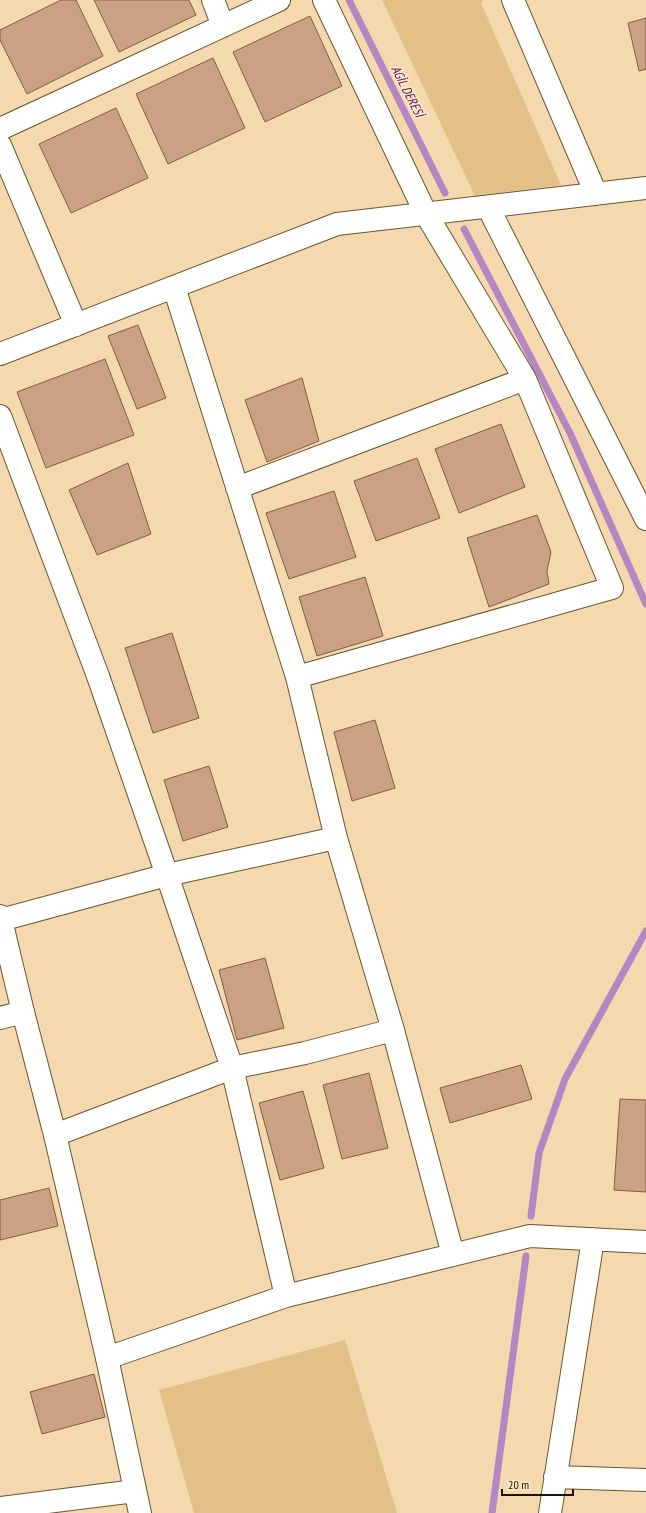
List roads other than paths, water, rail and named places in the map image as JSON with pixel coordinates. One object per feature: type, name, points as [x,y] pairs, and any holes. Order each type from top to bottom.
[{"type":"street","points":[[213,0],[224,26]]},
{"type":"street","points":[[0,129],[279,0]]},
{"type":"street","points":[[297,677],[612,588],[525,379],[426,214],[324,0]]},
{"type":"street","points":[[513,0],[596,194]]},
{"type":"street","points":[[0,145],[76,325]]},
{"type":"street","points":[[0,354],[337,224],[646,188]]},
{"type":"street","points":[[488,207],[646,519]]},
{"type":"street","points":[[174,287],[297,677],[336,838],[393,1030],[453,1255]]},
{"type":"street","points":[[237,488],[525,379]]},
{"type":"street","points":[[0,416],[98,676],[232,1068],[286,1296]]},
{"type":"street","points":[[140,1513],[107,1358],[55,1135],[23,1012],[1,918],[167,875],[336,838]]},
{"type":"street","points":[[0,1018],[23,1012]]},
{"type":"street","points":[[55,1135],[232,1068],[393,1030]]},
{"type":"street","points":[[107,1358],[286,1296],[530,1236],[646,1242]]},
{"type":"street","points":[[550,1513],[593,1239]]},
{"type":"street","points":[[555,1477],[646,1480]]},
{"type":"street","points":[[0,1508],[135,1491]]},
{"type":"waterway","name":"AGİL DERESİ","points":[[349,0],[445,193]]},
{"type":"waterway","points":[[464,229],[570,433],[646,604]]},
{"type":"waterway","points":[[531,1216],[539,1153],[565,1079],[646,931]]},
{"type":"waterway","points":[[492,1513],[526,1256]]}]
